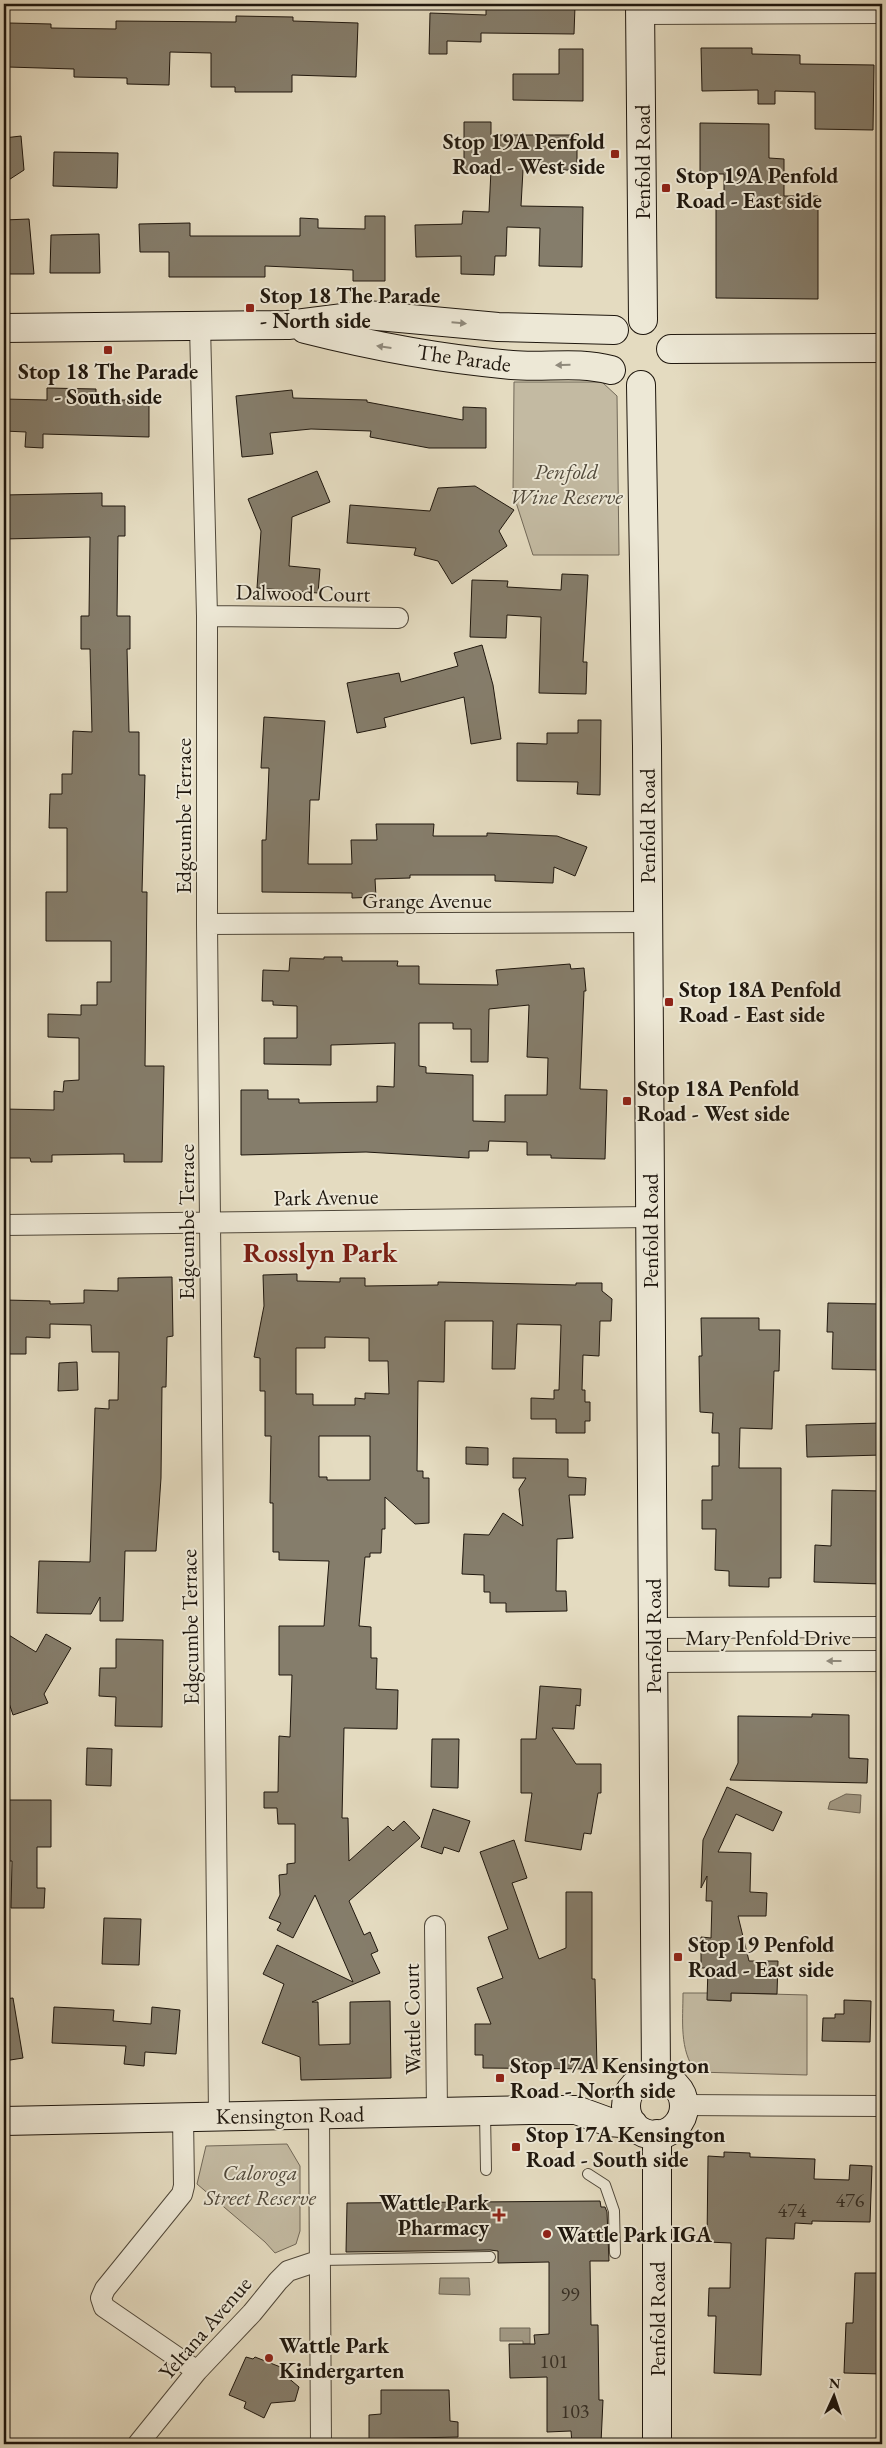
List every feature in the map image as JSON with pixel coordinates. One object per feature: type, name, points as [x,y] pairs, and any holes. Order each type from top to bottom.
[{"type":"main road","name":"Penfold Road","points":[[641,9],[643,320]]},
{"type":"main road","name":"The Parade","points":[[4,328],[288,325],[367,315],[498,327],[614,330]]},
{"type":"main road","points":[[632,320],[643,320],[653,323],[662,330],[668,338],[671,349],[666,369],[660,377],[641,385],[624,381],[611,370],[606,350],[614,330],[632,320]]},
{"type":"main road","name":"The Parade","points":[[288,325],[365,344],[513,365],[590,364],[611,370]]},
{"type":"main road","points":[[671,349],[882,348]]},
{"type":"main road","name":"Penfold Road","points":[[641,385],[648,922],[656,2077]]},
{"type":"main road","points":[[656,2077],[665,2078],[679,2089],[684,2105],[679,2122],[665,2133],[645,2129],[628,2116],[626,2107],[631,2089],[638,2082],[656,2077]]},
{"type":"main road","name":"Kensington Road","points":[[576,2110],[590,2103],[631,2089]]},
{"type":"main road","name":"Kensington Road","points":[[4,2121],[576,2110],[609,2122],[645,2129]]},
{"type":"main road","name":"Penfold Road","points":[[645,2129],[657,2444]]},
{"type":"street","points":[[641,9],[882,13]]},
{"type":"street","name":"Edgcumbe Terrace","points":[[200,326],[207,616],[207,924],[220,2116]]},
{"type":"street","name":"Dalwood Court","points":[[207,616],[398,618]]},
{"type":"street","name":"Grange Avenue","points":[[207,924],[648,922]]},
{"type":"street","name":"Park Avenue","points":[[4,1225],[210,1224],[650,1217]]},
{"type":"street","name":"Mary Penfold Drive","points":[[654,1628],[882,1627]]},
{"type":"street","name":"Mary Penfold Drive","points":[[653,1662],[882,1661]]},
{"type":"street","name":"Wattle Court","points":[[434,1926],[437,2112]]},
{"type":"street","points":[[684,2105],[882,2106]]},
{"type":"street","points":[[319,2114],[321,2444]]},
{"type":"street","points":[[183,2117],[184,2186],[182,2194],[104,2288],[101,2298],[104,2307],[197,2371]]},
{"type":"street","name":"Yeltana Avenue","points":[[138,2444],[197,2371],[288,2271],[321,2260]]},
{"type":"lane","points":[[485,2112],[486,2170]]},
{"type":"lane","points":[[588,2174],[605,2185],[614,2211],[615,2252]]},
{"type":"lane","points":[[321,2260],[490,2257]]},
{"type":"green space","name":"Penfold Wine Reserve","points":[[514,382],[602,382],[617,396],[619,555],[533,555],[513,493]]},
{"type":"green space","points":[[683,1993],[708,1993],[708,2000],[731,2001],[731,1993],[807,1995],[807,2075],[696,2072],[684,2044]]},
{"type":"green space","name":"Caloroga Street Reserve","points":[[287,2144],[300,2166],[300,2231],[296,2244],[275,2253],[265,2242],[197,2184],[206,2146]]},
{"type":"shaded area","points":[[846,1794],[861,1795],[860,1813],[828,1809],[830,1802]]},
{"type":"shaded area","points":[[440,2278],[469,2278],[470,2295],[439,2294]]},
{"type":"shaded area","points":[[500,2328],[530,2328],[530,2344],[523,2344],[523,2341],[500,2341]]},
{"type":"building","points":[[486,4],[575,6],[574,34],[481,33],[481,42],[447,41],[447,54],[429,54],[430,13],[486,15]]},
{"type":"building","points":[[236,16],[293,17],[293,21],[358,23],[356,77],[292,75],[292,92],[235,92],[235,87],[211,87],[211,53],[170,52],[169,85],[127,84],[127,78],[74,77],[74,69],[8,67],[9,23],[51,24],[51,28],[116,29],[116,21],[236,22]]},
{"type":"building","points":[[701,48],[752,48],[752,54],[800,55],[800,64],[874,65],[873,130],[815,129],[815,92],[775,91],[775,104],[758,104],[758,90],[702,91]]},
{"type":"building","points":[[559,49],[583,49],[583,101],[513,100],[513,74],[559,74]]},
{"type":"building","points":[[464,122],[491,122],[491,135],[577,135],[577,170],[523,170],[521,206],[583,207],[582,267],[539,266],[540,228],[507,227],[506,256],[495,256],[494,275],[461,274],[461,256],[416,257],[415,225],[462,224],[463,211],[489,212],[491,170],[464,170]]},
{"type":"building","points":[[700,123],[769,124],[769,158],[784,159],[784,196],[818,196],[818,299],[716,298],[716,208],[724,202],[724,174],[700,174]]},
{"type":"building","points":[[21,136],[24,170],[4,183],[4,138]]},
{"type":"building","points":[[54,152],[118,153],[117,188],[53,186]]},
{"type":"building","points":[[365,216],[385,216],[385,281],[353,281],[353,270],[265,266],[265,277],[169,277],[169,252],[140,252],[139,224],[190,223],[190,236],[300,236],[300,218],[318,219],[318,228],[365,229]]},
{"type":"building","points":[[29,219],[34,274],[4,274],[4,220]]},
{"type":"building","points":[[99,234],[100,273],[50,273],[51,235]]},
{"type":"building","points":[[47,388],[96,389],[96,400],[149,400],[149,437],[43,434],[43,448],[25,447],[26,432],[4,431],[4,399],[47,400]]},
{"type":"building","points":[[292,390],[293,398],[367,400],[367,402],[463,420],[463,407],[486,408],[486,448],[429,448],[370,437],[371,431],[311,429],[270,433],[273,454],[242,457],[236,396]]},
{"type":"building","points":[[317,471],[330,502],[292,517],[289,566],[320,569],[318,593],[257,588],[261,531],[248,499]]},
{"type":"building","points":[[475,486],[514,510],[499,531],[507,546],[452,584],[438,561],[414,555],[416,548],[347,543],[350,505],[430,511],[438,488]]},
{"type":"building","points":[[102,493],[102,506],[125,506],[125,536],[118,536],[117,616],[130,616],[130,649],[127,649],[129,732],[139,732],[139,775],[145,775],[142,892],[147,892],[145,1066],[164,1066],[162,1162],[124,1162],[124,1154],[114,1154],[52,1155],[52,1162],[31,1162],[30,1158],[4,1158],[4,1109],[54,1110],[54,1091],[63,1092],[64,1081],[79,1080],[79,1038],[48,1037],[48,1014],[81,1015],[81,1005],[97,1005],[97,982],[111,982],[111,941],[46,941],[46,892],[67,892],[67,828],[49,828],[50,794],[62,794],[62,774],[72,774],[73,731],[92,732],[90,649],[81,649],[81,616],[89,616],[90,537],[4,539],[4,495]]},
{"type":"building","points":[[562,574],[588,575],[583,662],[587,662],[586,694],[539,693],[541,617],[507,615],[506,638],[470,637],[472,580],[508,581],[507,587],[561,590]]},
{"type":"building","points":[[482,645],[493,685],[501,739],[471,744],[464,697],[384,718],[386,727],[357,733],[347,683],[399,673],[401,682],[458,666],[454,653]]},
{"type":"building","points":[[264,717],[325,721],[319,800],[310,800],[308,864],[352,864],[351,840],[377,840],[376,824],[434,824],[433,836],[487,836],[487,833],[557,836],[587,847],[575,876],[554,867],[553,883],[495,881],[495,875],[410,875],[410,878],[375,879],[376,897],[352,898],[352,893],[262,892],[262,840],[266,840],[269,768],[261,768]]},
{"type":"building","points":[[578,720],[601,720],[600,795],[577,794],[578,782],[517,781],[517,743],[547,744],[547,733],[578,733]]},
{"type":"building","points":[[324,957],[342,957],[342,961],[398,961],[397,966],[419,966],[419,984],[498,985],[496,970],[570,964],[571,969],[584,968],[586,991],[584,991],[580,1089],[607,1090],[605,1159],[551,1158],[551,1155],[527,1155],[527,1142],[489,1141],[488,1151],[469,1151],[469,1158],[366,1152],[241,1155],[241,1090],[268,1090],[268,1099],[299,1099],[299,1103],[377,1102],[377,1086],[394,1087],[395,1043],[331,1045],[331,1065],[264,1064],[264,1038],[297,1038],[297,1006],[273,1005],[273,1001],[262,1001],[263,970],[289,971],[290,958],[324,959]],"holes":[[[529,1005],[527,1057],[548,1058],[547,1095],[505,1095],[505,1122],[473,1121],[473,1075],[426,1073],[426,1067],[419,1066],[419,1023],[453,1023],[453,1029],[471,1029],[471,1062],[488,1062],[489,1009]]]},
{"type":"building","points":[[297,1274],[297,1281],[340,1282],[340,1278],[365,1278],[365,1286],[438,1285],[438,1282],[576,1285],[576,1283],[602,1283],[602,1291],[612,1299],[611,1321],[600,1321],[599,1356],[583,1355],[582,1390],[585,1390],[585,1402],[590,1402],[590,1421],[585,1421],[585,1433],[556,1433],[556,1419],[531,1419],[531,1398],[554,1399],[554,1390],[559,1390],[561,1325],[517,1324],[515,1369],[492,1369],[493,1321],[445,1321],[444,1382],[418,1381],[417,1471],[423,1471],[423,1478],[429,1478],[429,1523],[415,1524],[385,1497],[385,1529],[382,1529],[381,1553],[370,1553],[370,1557],[365,1557],[359,1626],[371,1627],[371,1658],[377,1658],[376,1689],[398,1690],[397,1729],[344,1728],[342,1818],[348,1818],[349,1861],[388,1826],[393,1831],[404,1821],[420,1838],[349,1901],[364,1935],[370,1932],[378,1951],[371,1954],[380,1973],[312,2002],[318,2002],[319,2045],[350,2044],[350,2002],[390,2001],[391,2078],[301,2080],[300,2057],[262,2043],[284,1984],[263,1974],[277,1945],[353,1982],[315,1895],[293,1938],[277,1930],[281,1923],[269,1918],[280,1895],[279,1875],[287,1874],[287,1864],[295,1863],[295,1824],[278,1824],[277,1808],[264,1808],[264,1792],[278,1792],[279,1736],[290,1737],[292,1675],[279,1675],[279,1626],[324,1626],[329,1561],[279,1560],[279,1552],[273,1552],[273,1503],[270,1503],[271,1436],[265,1436],[265,1391],[260,1391],[260,1358],[254,1357],[264,1306],[263,1275]],"holes":[[[325,1337],[369,1338],[369,1361],[388,1361],[389,1394],[365,1393],[365,1399],[355,1398],[355,1405],[313,1405],[313,1394],[296,1394],[296,1348],[325,1348]],[[319,1436],[370,1436],[370,1480],[327,1480],[327,1477],[319,1477]]]},
{"type":"building","points":[[172,1277],[173,1336],[167,1337],[166,1387],[162,1387],[161,1478],[156,1551],[125,1551],[123,1621],[100,1621],[100,1597],[91,1614],[37,1613],[39,1561],[90,1562],[95,1408],[109,1409],[109,1400],[118,1400],[119,1352],[92,1352],[91,1325],[50,1324],[50,1338],[26,1337],[26,1354],[4,1354],[4,1300],[50,1301],[50,1304],[84,1303],[84,1290],[118,1291],[118,1278]]},
{"type":"building","points":[[828,1303],[882,1304],[882,1370],[832,1369],[833,1332],[827,1332]]},
{"type":"building","points":[[701,1318],[759,1318],[759,1330],[780,1330],[779,1371],[774,1371],[772,1429],[740,1428],[739,1468],[781,1468],[781,1578],[769,1578],[769,1587],[729,1586],[729,1571],[715,1570],[716,1529],[702,1529],[702,1500],[712,1500],[712,1466],[719,1466],[719,1433],[712,1433],[713,1413],[700,1412],[699,1356],[702,1356]]},
{"type":"building","points":[[77,1362],[78,1390],[58,1391],[59,1363]]},
{"type":"building","points":[[882,1423],[882,1455],[807,1457],[806,1425]]},
{"type":"building","points":[[466,1447],[488,1448],[488,1465],[466,1464]]},
{"type":"building","points":[[513,1458],[568,1459],[568,1477],[586,1478],[585,1495],[569,1495],[573,1538],[557,1539],[556,1591],[566,1591],[567,1611],[506,1612],[506,1603],[490,1603],[490,1592],[484,1592],[484,1575],[462,1574],[464,1534],[489,1535],[503,1513],[523,1526],[519,1489],[526,1478],[513,1478]]},
{"type":"building","points":[[832,1490],[882,1491],[882,1584],[814,1582],[815,1545],[831,1546]]},
{"type":"building","points":[[4,1632],[36,1652],[46,1634],[71,1648],[44,1694],[48,1703],[13,1715],[4,1688]]},
{"type":"building","points":[[116,1639],[163,1640],[162,1727],[115,1726],[116,1697],[99,1696],[100,1668],[116,1668]]},
{"type":"building","points":[[540,1686],[581,1689],[580,1706],[576,1705],[574,1729],[552,1728],[576,1764],[601,1764],[601,1793],[598,1793],[591,1834],[584,1833],[581,1850],[525,1841],[532,1793],[521,1793],[521,1739],[536,1739]]},
{"type":"building","points":[[812,1714],[849,1715],[849,1758],[868,1759],[867,1783],[730,1780],[738,1763],[738,1716],[812,1717]]},
{"type":"building","points":[[432,1739],[459,1739],[458,1788],[431,1787]]},
{"type":"building","points":[[87,1748],[112,1749],[111,1786],[86,1785]]},
{"type":"building","points":[[727,1787],[782,1812],[773,1831],[736,1814],[718,1852],[751,1853],[750,1892],[767,1893],[766,1916],[738,1916],[749,1961],[778,1961],[777,1994],[731,1993],[731,2001],[707,2000],[708,1968],[701,1968],[701,1937],[711,1938],[712,1901],[706,1901],[707,1876],[701,1888],[703,1840]]},
{"type":"building","points":[[6,1800],[51,1800],[51,1847],[37,1847],[37,1888],[45,1888],[44,1908],[11,1908],[12,1861],[5,1861]]},
{"type":"building","points":[[433,1809],[470,1821],[459,1852],[444,1847],[442,1854],[421,1847]]},
{"type":"building","points":[[514,1840],[527,1878],[512,1883],[539,1959],[566,1948],[566,1892],[592,1892],[592,1979],[595,1979],[597,2069],[483,2068],[483,2055],[475,2055],[475,2024],[491,2024],[477,1988],[503,1978],[488,1937],[508,1929],[480,1852]]},
{"type":"building","points":[[104,1918],[141,1919],[139,1965],[102,1964]]},
{"type":"building","points":[[13,1998],[23,2058],[4,2061],[4,1999]]},
{"type":"building","points":[[844,2000],[871,2001],[870,2042],[822,2041],[823,2018],[835,2018],[835,2014],[844,2014]]},
{"type":"building","points":[[54,2007],[114,2010],[113,2021],[151,2024],[152,2007],[180,2010],[176,2054],[145,2052],[144,2066],[124,2064],[126,2046],[52,2043]]},
{"type":"building","points":[[724,2152],[750,2153],[750,2157],[815,2159],[814,2179],[849,2180],[850,2165],[872,2166],[870,2222],[812,2221],[812,2224],[795,2223],[794,2239],[766,2238],[761,2375],[714,2373],[716,2316],[708,2316],[709,2288],[730,2288],[731,2243],[707,2242],[708,2156],[724,2157]]},
{"type":"building","points":[[600,2201],[601,2207],[605,2207],[607,2212],[609,2261],[590,2261],[591,2325],[598,2325],[599,2400],[603,2400],[601,2443],[572,2444],[571,2431],[547,2432],[547,2377],[510,2378],[509,2344],[535,2344],[534,2335],[549,2334],[549,2262],[498,2263],[498,2251],[490,2250],[346,2252],[347,2203]]},
{"type":"building","points":[[855,2273],[882,2273],[882,2374],[844,2373],[846,2323],[853,2323]]},
{"type":"building","name":"Wattle Park Kindergarten","points":[[246,2357],[253,2359],[255,2357],[288,2370],[286,2376],[299,2387],[295,2401],[271,2403],[264,2418],[244,2408],[246,2402],[229,2395]]},
{"type":"building","points":[[381,2390],[449,2390],[450,2421],[458,2422],[458,2437],[369,2439],[369,2415],[381,2414]]},
{"type":"place","name":"Stop 19A Penfold Road - West side","points":[[615,154]]},
{"type":"place","name":"Stop 19A Penfold Road - East side","points":[[666,188]]},
{"type":"place","name":"Stop 18 The Parade - North side","points":[[250,308]]},
{"type":"place","name":"Stop 18 The Parade - South side","points":[[108,350]]},
{"type":"place","name":"Stop 18A Penfold Road - East side","points":[[669,1002]]},
{"type":"place","name":"Stop 18A Penfold Road - West side","points":[[627,1101]]},
{"type":"place","name":"Stop 19 Penfold Road - East side","points":[[678,1957]]},
{"type":"place","name":"Stop 17A Kensington Road - North side","points":[[500,2078]]},
{"type":"place","name":"Stop 17A Kensington Road - South side","points":[[516,2147]]},
{"type":"place","name":"Wattle Park Pharmacy","points":[[499,2215]]},
{"type":"place","name":"Wattle Park IGA","points":[[547,2234]]},
{"type":"place","name":"Wattle Park Kindergarten","points":[[269,2358]]},
{"type":"district","name":"Rosslyn Park","points":[[320,1252]]}]
